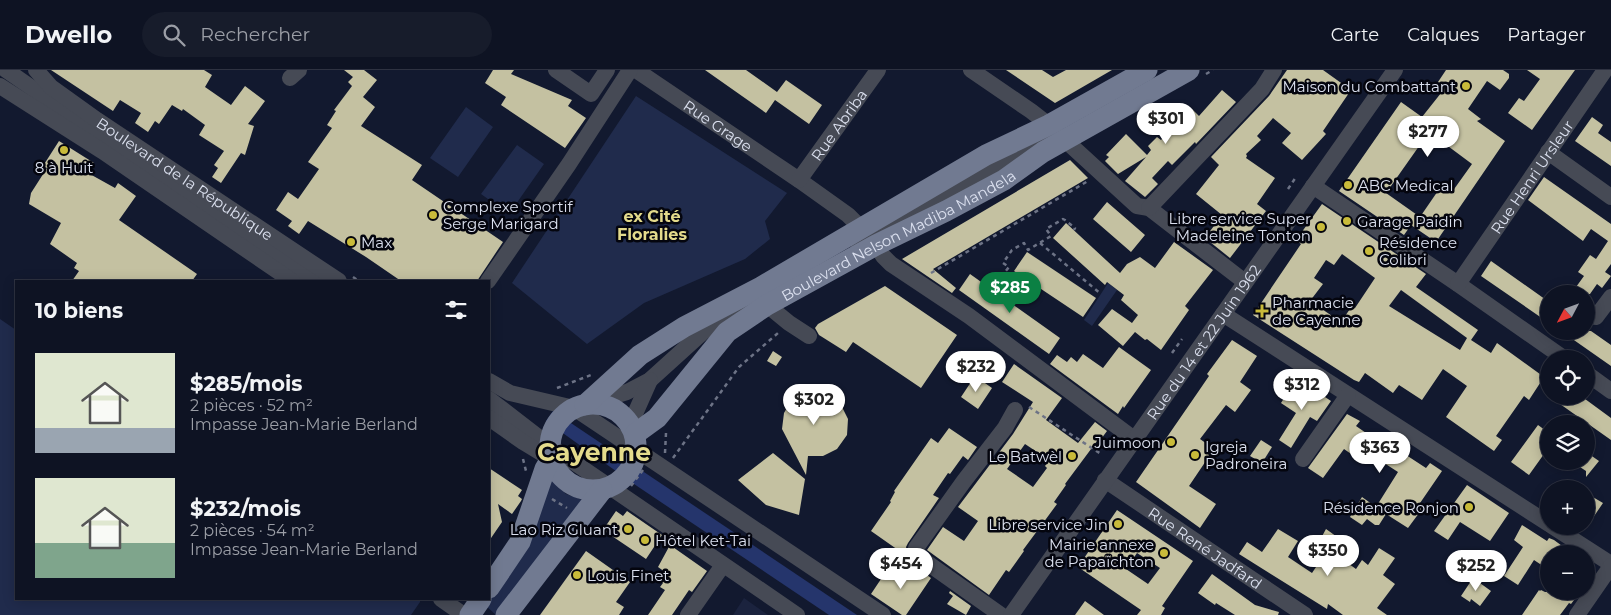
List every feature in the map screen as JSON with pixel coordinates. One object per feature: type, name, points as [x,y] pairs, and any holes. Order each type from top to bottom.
[{"type":"main road","name":"Boulevard Nelson Madiba Mandela","points":[[634,443],[657,418],[726,332],[869,237],[986,155],[1049,125],[1147,70]]},
{"type":"main road","name":"Boulevard Nelson Madiba Mandela","points":[[575,409],[640,355],[684,327],[761,287],[869,237],[946,211],[1004,180],[1044,152],[1189,70]]},
{"type":"main road","points":[[490,587],[520,542],[545,469],[558,421],[575,409],[601,404],[610,407],[625,418],[634,443],[629,473],[561,541],[506,615]]},
{"type":"main road","points":[[551,446],[557,471],[571,485],[587,490],[615,487]]},
{"type":"main road","points":[[470,615],[480,600]]},
{"type":"street","points":[[6,70],[134,160],[314,280]]},
{"type":"street","name":"Boulevard de la République","points":[[36,70],[51,87],[78,106],[338,280]]},
{"type":"street","points":[[556,70],[592,94],[607,70]]},
{"type":"street","points":[[489,280],[569,164],[630,70]]},
{"type":"street","name":"Rue Grage","points":[[636,70],[848,215],[891,264],[969,316],[1134,438]]},
{"type":"street","name":"Rue Abriba","points":[[799,180],[878,70]]},
{"type":"street","points":[[971,70],[1049,125]]},
{"type":"street","points":[[490,382],[510,392],[575,409],[627,392],[650,380],[703,332],[745,304],[1169,70]]},
{"type":"street","points":[[1148,208],[1262,89],[1274,70]]},
{"type":"street","name":"Rue du 14 et 22 Juin 1962","points":[[1011,615],[1395,70]]},
{"type":"street","name":"Rue Henri Ursleur","points":[[1458,284],[1605,70]]},
{"type":"street","name":"Boulevard de la République","points":[[0,86],[102,152],[291,280]]},
{"type":"street","points":[[1065,140],[1137,206],[1148,208],[1245,282]]},
{"type":"street","points":[[1548,152],[1611,197]]},
{"type":"street","points":[[1312,186],[1552,350]]},
{"type":"street","points":[[1596,317],[1611,297]]},
{"type":"street","points":[[767,305],[809,336]]},
{"type":"street","points":[[1223,314],[1540,518]]},
{"type":"street","points":[[650,380],[634,443],[883,615]]},
{"type":"street","points":[[1595,380],[1611,391]]},
{"type":"street","points":[[490,392],[510,392]]},
{"type":"street","points":[[1303,459],[1348,395]]},
{"type":"street","points":[[490,400],[551,446]]},
{"type":"street","points":[[1001,615],[919,557],[916,548],[1005,428],[1015,410]]},
{"type":"street","points":[[490,419],[523,442],[551,446]]},
{"type":"street","name":"Rue René Jadfard","points":[[1105,480],[1305,615]]},
{"type":"street","points":[[615,487],[723,565],[797,615]]},
{"type":"street","points":[[1566,535],[1611,565],[1577,615]]},
{"type":"street","points":[[688,615],[723,565]]},
{"type":"street","points":[[442,600],[464,615]]},
{"type":"path","points":[[1288,189],[1296,177]]},
{"type":"path","points":[[924,277],[1093,178]]},
{"type":"path","points":[[1001,277],[1009,267],[1003,263],[1012,250],[1024,243],[1028,250],[1040,243],[1051,236],[1046,229],[1063,219],[1075,228],[1074,230]]},
{"type":"path","points":[[1040,243],[1101,294]]},
{"type":"path","points":[[672,459],[739,367],[789,323]]},
{"type":"path","points":[[1172,353],[1182,339]]},
{"type":"path","points":[[1015,410],[1022,403],[1101,454]]},
{"type":"path","points":[[615,487],[630,481],[638,470],[644,467],[642,472],[615,487]]},
{"type":"path","points":[[548,496],[574,512]]},
{"type":"shaded area","points":[[636,96],[787,193],[765,221],[770,239],[745,259],[644,303],[587,344],[512,283]]},
{"type":"shaded area","points":[[466,107],[493,127],[458,177],[430,158]]},
{"type":"shaded area","points":[[517,145],[544,164],[509,214],[481,194]]},
{"type":"shaded area","points":[[1108,283],[1117,290],[1092,326],[1084,320]]},
{"type":"shaded area","points":[[0,319],[15,329],[15,600],[420,600],[411,615],[0,615]]},
{"type":"shaded area","points":[[553,411],[857,615],[829,615],[634,484],[546,421]]},
{"type":"shaded area","points":[[551,479],[566,494],[586,501],[496,615],[486,606]]},
{"type":"shaded area","points":[[744,598],[768,615],[733,615]]},
{"type":"building","points":[[51,70],[204,70],[212,75],[205,87],[231,105],[245,86],[265,101],[248,124],[254,126],[245,155],[241,153],[221,183],[212,177],[218,168],[214,165],[224,151],[199,135],[205,125],[183,109],[182,111],[172,105],[159,124],[155,121],[148,132],[135,123],[141,113],[120,100],[113,111]]},
{"type":"building","points":[[344,70],[364,70],[377,80],[363,97],[375,107],[361,126],[422,165],[412,180],[503,242],[478,280],[400,280],[308,221],[299,234],[288,226],[292,221],[276,210],[288,192],[298,199],[319,169],[308,162],[332,128],[327,125],[336,111],[334,110],[352,86],[348,82],[353,77]]},
{"type":"building","points":[[493,70],[514,70],[511,74],[572,100],[568,106],[586,118],[565,148],[501,105],[506,97],[485,83]]},
{"type":"building","points":[[705,70],[746,70],[777,92],[786,80],[822,105],[809,124],[775,100],[766,113]]},
{"type":"building","points":[[1006,70],[1042,70],[1053,77],[1066,70],[1112,70],[1055,103]]},
{"type":"building","points":[[1287,70],[1323,70],[1351,90],[1323,131],[1326,134],[1302,160],[1282,143],[1291,133],[1273,118],[1257,136],[1261,140],[1246,154],[1246,158],[1275,178],[1257,204],[1266,211],[1230,258],[1205,238],[1222,215],[1196,194],[1219,165],[1211,157],[1269,96]]},
{"type":"building","points":[[1446,70],[1503,70],[1509,74],[1509,78],[1500,90],[1487,81],[1468,109],[1481,119],[1477,121],[1505,141],[1436,242],[1411,225],[1404,235],[1339,191],[1401,102],[1422,117],[1445,88],[1438,82]],"holes":[[[1429,132],[1472,164],[1452,192],[1442,185],[1420,217],[1386,193]]]},
{"type":"building","points":[[1527,70],[1575,70],[1532,130],[1508,113],[1519,98],[1524,101],[1540,79]]},
{"type":"building","points":[[1222,90],[1236,102],[1196,144],[1195,142],[1172,165],[1168,161],[1152,178],[1158,184],[1145,197],[1125,181],[1146,157],[1118,174],[1105,161],[1109,157],[1106,155],[1126,134],[1147,155],[1151,150],[1148,146],[1157,137],[1161,140],[1192,109],[1199,116]]},
{"type":"building","points":[[1592,117],[1603,125],[1598,133],[1611,142],[1611,166],[1575,141]]},
{"type":"building","points":[[59,141],[94,163],[88,173],[115,188],[118,183],[136,196],[119,220],[197,274],[193,280],[73,280],[79,271],[74,268],[77,263],[50,244],[61,223],[29,204],[31,193],[47,168],[43,166]]},
{"type":"building","points":[[1070,160],[1088,178],[933,269],[956,288],[952,293],[902,259]]},
{"type":"building","points":[[1544,177],[1611,224],[1611,264],[1605,272],[1611,276],[1602,288],[1597,284],[1595,287],[1595,285],[1578,285],[1584,276],[1578,272],[1590,255],[1596,259],[1608,241],[1591,229],[1583,241],[1528,200]]},
{"type":"building","points":[[1107,202],[1145,235],[1131,252],[1093,219]]},
{"type":"building","points":[[1322,204],[1426,274],[1416,287],[1478,330],[1471,340],[1491,353],[1497,343],[1540,374],[1540,383],[1529,400],[1524,396],[1496,436],[1502,440],[1494,451],[1446,417],[1467,386],[1443,369],[1422,400],[1399,385],[1393,393],[1365,373],[1359,382],[1354,380],[1253,315],[1301,244],[1296,240]],"holes":[[[1342,254],[1375,278],[1355,308],[1352,306],[1341,322],[1310,301],[1323,284],[1314,278],[1326,260],[1334,265]],[[1401,290],[1467,338],[1460,350],[1389,306]]]},
{"type":"building","points":[[1066,223],[1120,273],[1127,264],[1140,257],[1155,268],[1174,242],[1213,270],[1185,306],[1189,310],[1161,350],[1135,332],[1123,346],[1098,325],[1112,309],[1132,323],[1138,315],[1121,300],[1124,295],[1107,282],[1105,285],[1053,238]]},
{"type":"building","points":[[1027,252],[1096,298],[1083,317],[1014,271]]},
{"type":"building","points":[[1491,261],[1540,296],[1540,317],[1481,276]]},
{"type":"building","points":[[970,274],[1060,338],[1049,354],[959,290]]},
{"type":"building","points":[[885,286],[957,335],[921,388],[853,342],[846,352],[819,335],[815,328],[818,324]]},
{"type":"building","points":[[1595,334],[1611,345],[1611,366],[1595,355],[1595,350],[1588,350],[1574,340],[1595,340]]},
{"type":"building","points":[[1232,340],[1257,356],[1240,382],[1251,390],[1235,412],[1226,405],[1200,439],[1214,449],[1189,486],[1216,504],[1200,528],[1136,482],[1209,376],[1207,374]]},
{"type":"building","points":[[1119,347],[1151,370],[1118,414],[1050,364],[1057,355],[1067,362],[1071,357],[1077,362],[1083,354],[1103,368]]},
{"type":"building","points":[[773,351],[782,357],[776,366],[767,361]]},
{"type":"building","points":[[1014,364],[1062,398],[1046,420],[1078,443],[1095,422],[1107,431],[1098,443],[1097,441],[1065,484],[1054,502],[1057,504],[1009,572],[1006,570],[989,595],[927,550],[943,527],[964,541],[978,521],[958,507],[1013,434],[1033,402],[1002,382]],"holes":[[[1025,444],[1049,460],[1045,466],[1047,468],[1033,487],[1007,469]]]},
{"type":"building","points":[[975,376],[992,388],[978,409],[961,397]]},
{"type":"building","points":[[1295,381],[1317,396],[1319,393],[1331,401],[1317,421],[1310,417],[1291,448],[1279,440],[1296,413],[1281,403]]},
{"type":"building","points":[[808,391],[825,393],[840,403],[848,419],[847,435],[837,449],[823,456],[808,456],[806,475],[782,429],[784,413],[792,399]]},
{"type":"building","points":[[1561,405],[1593,405],[1611,418],[1611,440],[1595,429],[1595,415],[1576,415]]},
{"type":"building","points":[[1347,414],[1360,421],[1356,426],[1392,451],[1396,445],[1405,450],[1403,453],[1426,468],[1430,463],[1442,471],[1418,506],[1422,509],[1408,528],[1386,514],[1379,525],[1375,525],[1367,519],[1362,525],[1350,517],[1362,497],[1376,507],[1398,472],[1381,461],[1379,463],[1358,449],[1354,456],[1344,449],[1323,478],[1308,468]]},
{"type":"building","points":[[1538,425],[1540,426],[1540,460],[1529,475],[1511,462]]},
{"type":"building","points":[[949,428],[977,447],[968,460],[963,456],[950,474],[948,473],[933,495],[939,498],[908,543],[906,547],[908,557],[871,531],[891,502],[894,491],[931,438],[938,443]]},
{"type":"building","points":[[1261,440],[1272,447],[1262,463],[1250,456]]},
{"type":"building","points":[[773,453],[805,479],[799,515],[766,505],[738,480]]},
{"type":"building","points":[[490,469],[522,490],[518,496],[522,499],[512,514],[498,504],[502,522],[490,540]]},
{"type":"building","points":[[1584,470],[1592,470],[1586,477]]},
{"type":"building","points":[[1467,485],[1509,513],[1490,541],[1460,522],[1448,540],[1434,531]]},
{"type":"building","points":[[1595,498],[1603,503],[1595,515]]},
{"type":"building","points":[[1117,510],[1193,561],[1162,606],[1165,608],[1161,615],[1137,615],[1141,610],[1078,567]],"holes":[[[1137,553],[1160,568],[1148,584],[1126,569]]]},
{"type":"building","points":[[616,511],[623,516],[627,511],[662,535],[646,559],[603,530]]},
{"type":"building","points":[[1522,525],[1547,541],[1549,538],[1561,545],[1540,545],[1540,564],[1534,560],[1518,585],[1504,576],[1523,547],[1514,540]]},
{"type":"building","points":[[1278,529],[1298,541],[1288,557],[1312,573],[1328,549],[1356,569],[1362,560],[1368,565],[1379,548],[1395,558],[1383,575],[1395,584],[1377,608],[1387,615],[1343,615],[1328,604],[1327,609],[1239,554],[1247,542],[1262,552]]},
{"type":"building","points":[[1326,529],[1340,539],[1333,549],[1320,540]]},
{"type":"building","points":[[670,545],[707,571],[692,592],[689,590],[672,615],[648,615],[665,590],[660,587],[663,583],[659,580],[665,572],[658,567]]},
{"type":"building","points":[[586,551],[630,582],[616,602],[624,607],[619,615],[540,615]]},
{"type":"building","points":[[913,565],[931,578],[906,615],[902,615],[871,594],[887,570],[903,581]]},
{"type":"building","points":[[1212,574],[1255,605],[1279,612],[1278,615],[1235,615],[1216,603],[1215,605],[1198,593]]},
{"type":"building","points":[[1473,578],[1491,591],[1480,606],[1471,599],[1470,602],[1461,596]]},
{"type":"building","points":[[1539,590],[1540,600],[1574,600],[1571,604],[1569,603],[1560,615],[1522,615]]},
{"type":"building","points":[[950,591],[971,606],[966,615],[947,604],[953,596],[949,593]]},
{"type":"building","points":[[1085,601],[1104,615],[1075,615]]},
{"type":"place","name":"Maison du Combattant","points":[[1466,86]]},
{"type":"place","name":"8 à Huit","points":[[64,150]]},
{"type":"place","name":"ABC Medical","points":[[1348,185]]},
{"type":"place","name":"Complexe Sportif Serge Marigard","points":[[433,215]]},
{"type":"place","name":"Garage Paidin","points":[[1347,221]]},
{"type":"place","name":"Libre service Super Madeleine Tonton","points":[[1321,227]]},
{"type":"place","name":"Max","points":[[351,242]]},
{"type":"place","name":"Résidence Colibri","points":[[1369,251]]},
{"type":"place","name":"Pharmacie de Cayenne","points":[[1262,311]]},
{"type":"place","name":"Juimoon","points":[[1171,442]]},
{"type":"place","name":"Igreja Padroneira","points":[[1195,455]]},
{"type":"place","name":"Le Batwèl","points":[[1072,456]]},
{"type":"place","name":"Résidence Ronjon","points":[[1469,507]]},
{"type":"place","name":"Libre service Jin","points":[[1118,524]]},
{"type":"place","name":"Lao Riz Gluant","points":[[628,529]]},
{"type":"place","name":"Hôtel Ket-Tai","points":[[645,540]]},
{"type":"place","name":"Mairie annexe de Papaïchton","points":[[1164,553]]},
{"type":"place","name":"Louis Finet","points":[[577,575]]},
{"type":"district","name":"ex Cité Floralies","points":[[652,225]]},
{"type":"district","name":"Cayenne","points":[[594,452]]}]
